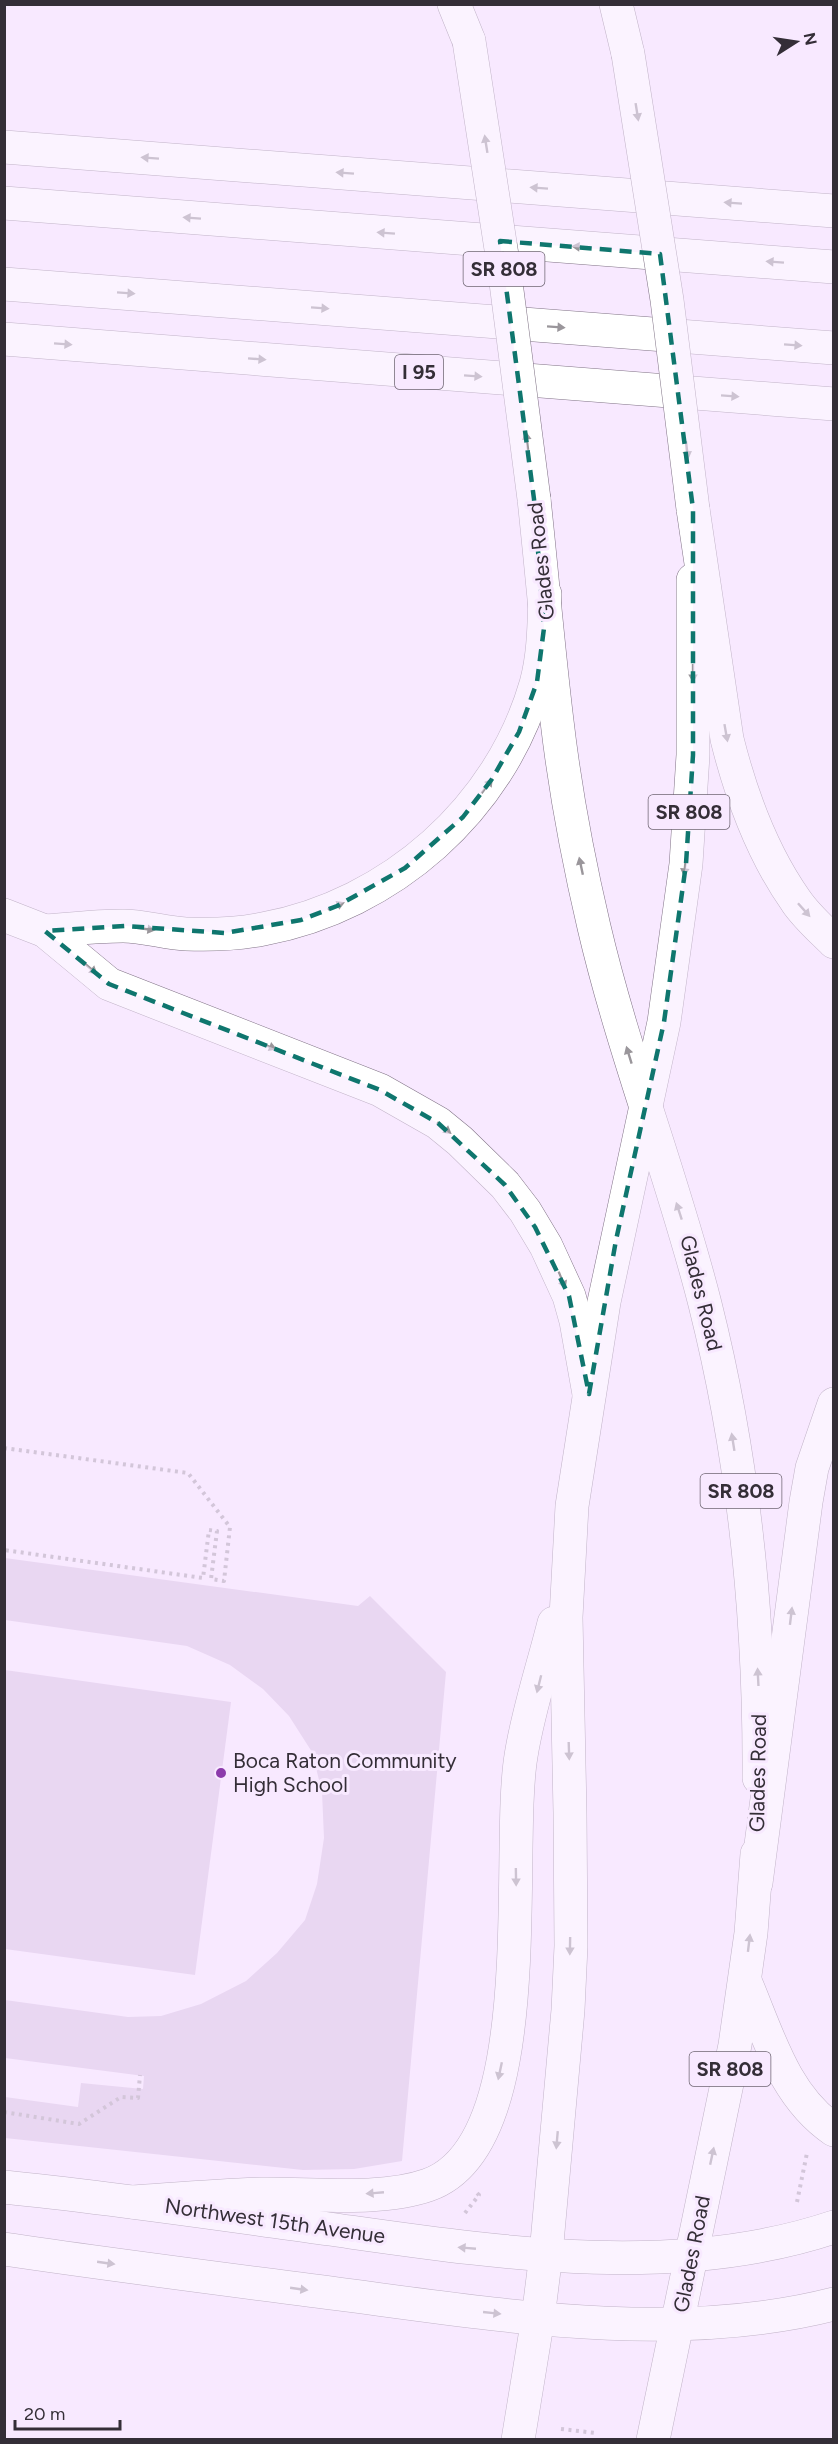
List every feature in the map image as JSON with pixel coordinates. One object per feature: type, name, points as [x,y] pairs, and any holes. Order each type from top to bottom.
[{"type":"main road","points":[[454,4],[469,41]]},
{"type":"main road","name":"Glades Road","points":[[462,4],[505,275],[534,499],[557,721],[573,830],[606,975],[706,1307],[726,1402],[741,1491],[756,1634],[759,1703],[756,1883],[745,1981],[735,2045],[653,2439]]},
{"type":"main road","name":"Glades Road","points":[[518,2439],[546,2254],[563,2080],[571,1946],[567,1667],[568,1566],[572,1506],[614,1250],[664,1022],[686,864],[693,755],[693,509],[667,300],[628,54],[616,4]]},
{"type":"main road","points":[[4,147],[834,211]]},
{"type":"main road","points":[[4,203],[834,267]]},
{"type":"main road","points":[[4,284],[834,348]]},
{"type":"main road","name":"I 95","points":[[4,339],[834,404]]},
{"type":"main road","points":[[693,509],[727,739],[735,771],[763,843],[780,876],[797,903],[834,942]]},
{"type":"main road","points":[[45,931],[124,926],[187,934],[262,929],[300,920],[337,906],[405,868],[435,845],[463,817],[492,779],[519,732],[538,673],[544,628],[545,594]]},
{"type":"main road","points":[[4,915],[45,931],[110,984],[380,1090],[438,1123],[460,1141],[505,1185],[536,1227],[546,1246],[571,1304],[589,1394]]},
{"type":"main road","points":[[756,1883],[806,1502],[812,1468],[834,1404]]},
{"type":"main road","points":[[134,2202],[262,2194],[304,2196],[375,2194],[404,2190],[428,2186],[440,2179],[455,2168],[470,2151],[488,2117],[494,2100],[511,2012],[515,1961],[516,1827],[521,1756],[568,1566]]},
{"type":"main road","points":[[745,1981],[790,2085],[811,2114],[834,2130]]},
{"type":"main road","name":"Northwest 15th Avenue","points":[[4,2187],[134,2202],[459,2247],[546,2254],[623,2257],[692,2254],[759,2247],[834,2227]]},
{"type":"main road","points":[[4,2249],[420,2305],[538,2318],[678,2323],[774,2317],[834,2304]]},
{"type":"path","points":[[4,1448],[188,1473],[230,1527],[224,1581],[211,1579],[217,1531],[209,1530],[203,1578],[4,1550]]},
{"type":"path","points":[[4,2112],[79,2124],[121,2097],[138,2098],[140,2075]]},
{"type":"path","points":[[796,2206],[807,2152]]},
{"type":"path","points":[[561,2429],[596,2433]]},
{"type":"highlighted area","points":[[500,241],[660,254],[693,509],[693,755],[686,864],[664,1022],[616,1240],[589,1394],[569,1296],[535,1227],[505,1185],[438,1123],[380,1090],[109,984],[45,931],[125,926],[225,933],[301,920],[337,906],[405,868],[463,817],[492,779],[519,732],[537,682],[544,628],[534,499]]},
{"type":"shaded area","points":[[5,1558],[358,1606],[370,1596],[446,1672],[402,2161],[354,2169],[303,2170],[5,2138],[5,2097],[78,2107],[81,2083],[143,2089],[144,2076],[5,2058],[5,2000],[128,2017],[161,2016],[201,2004],[246,1981],[277,1953],[305,1920],[317,1884],[324,1838],[322,1792],[312,1752],[289,1716],[263,1689],[230,1665],[187,1646],[5,1620]]},
{"type":"shaded area","points":[[5,1670],[231,1702],[195,1975],[5,1949]]},
{"type":"place","name":"Boca Raton Community High School","points":[[221,1773]]}]
